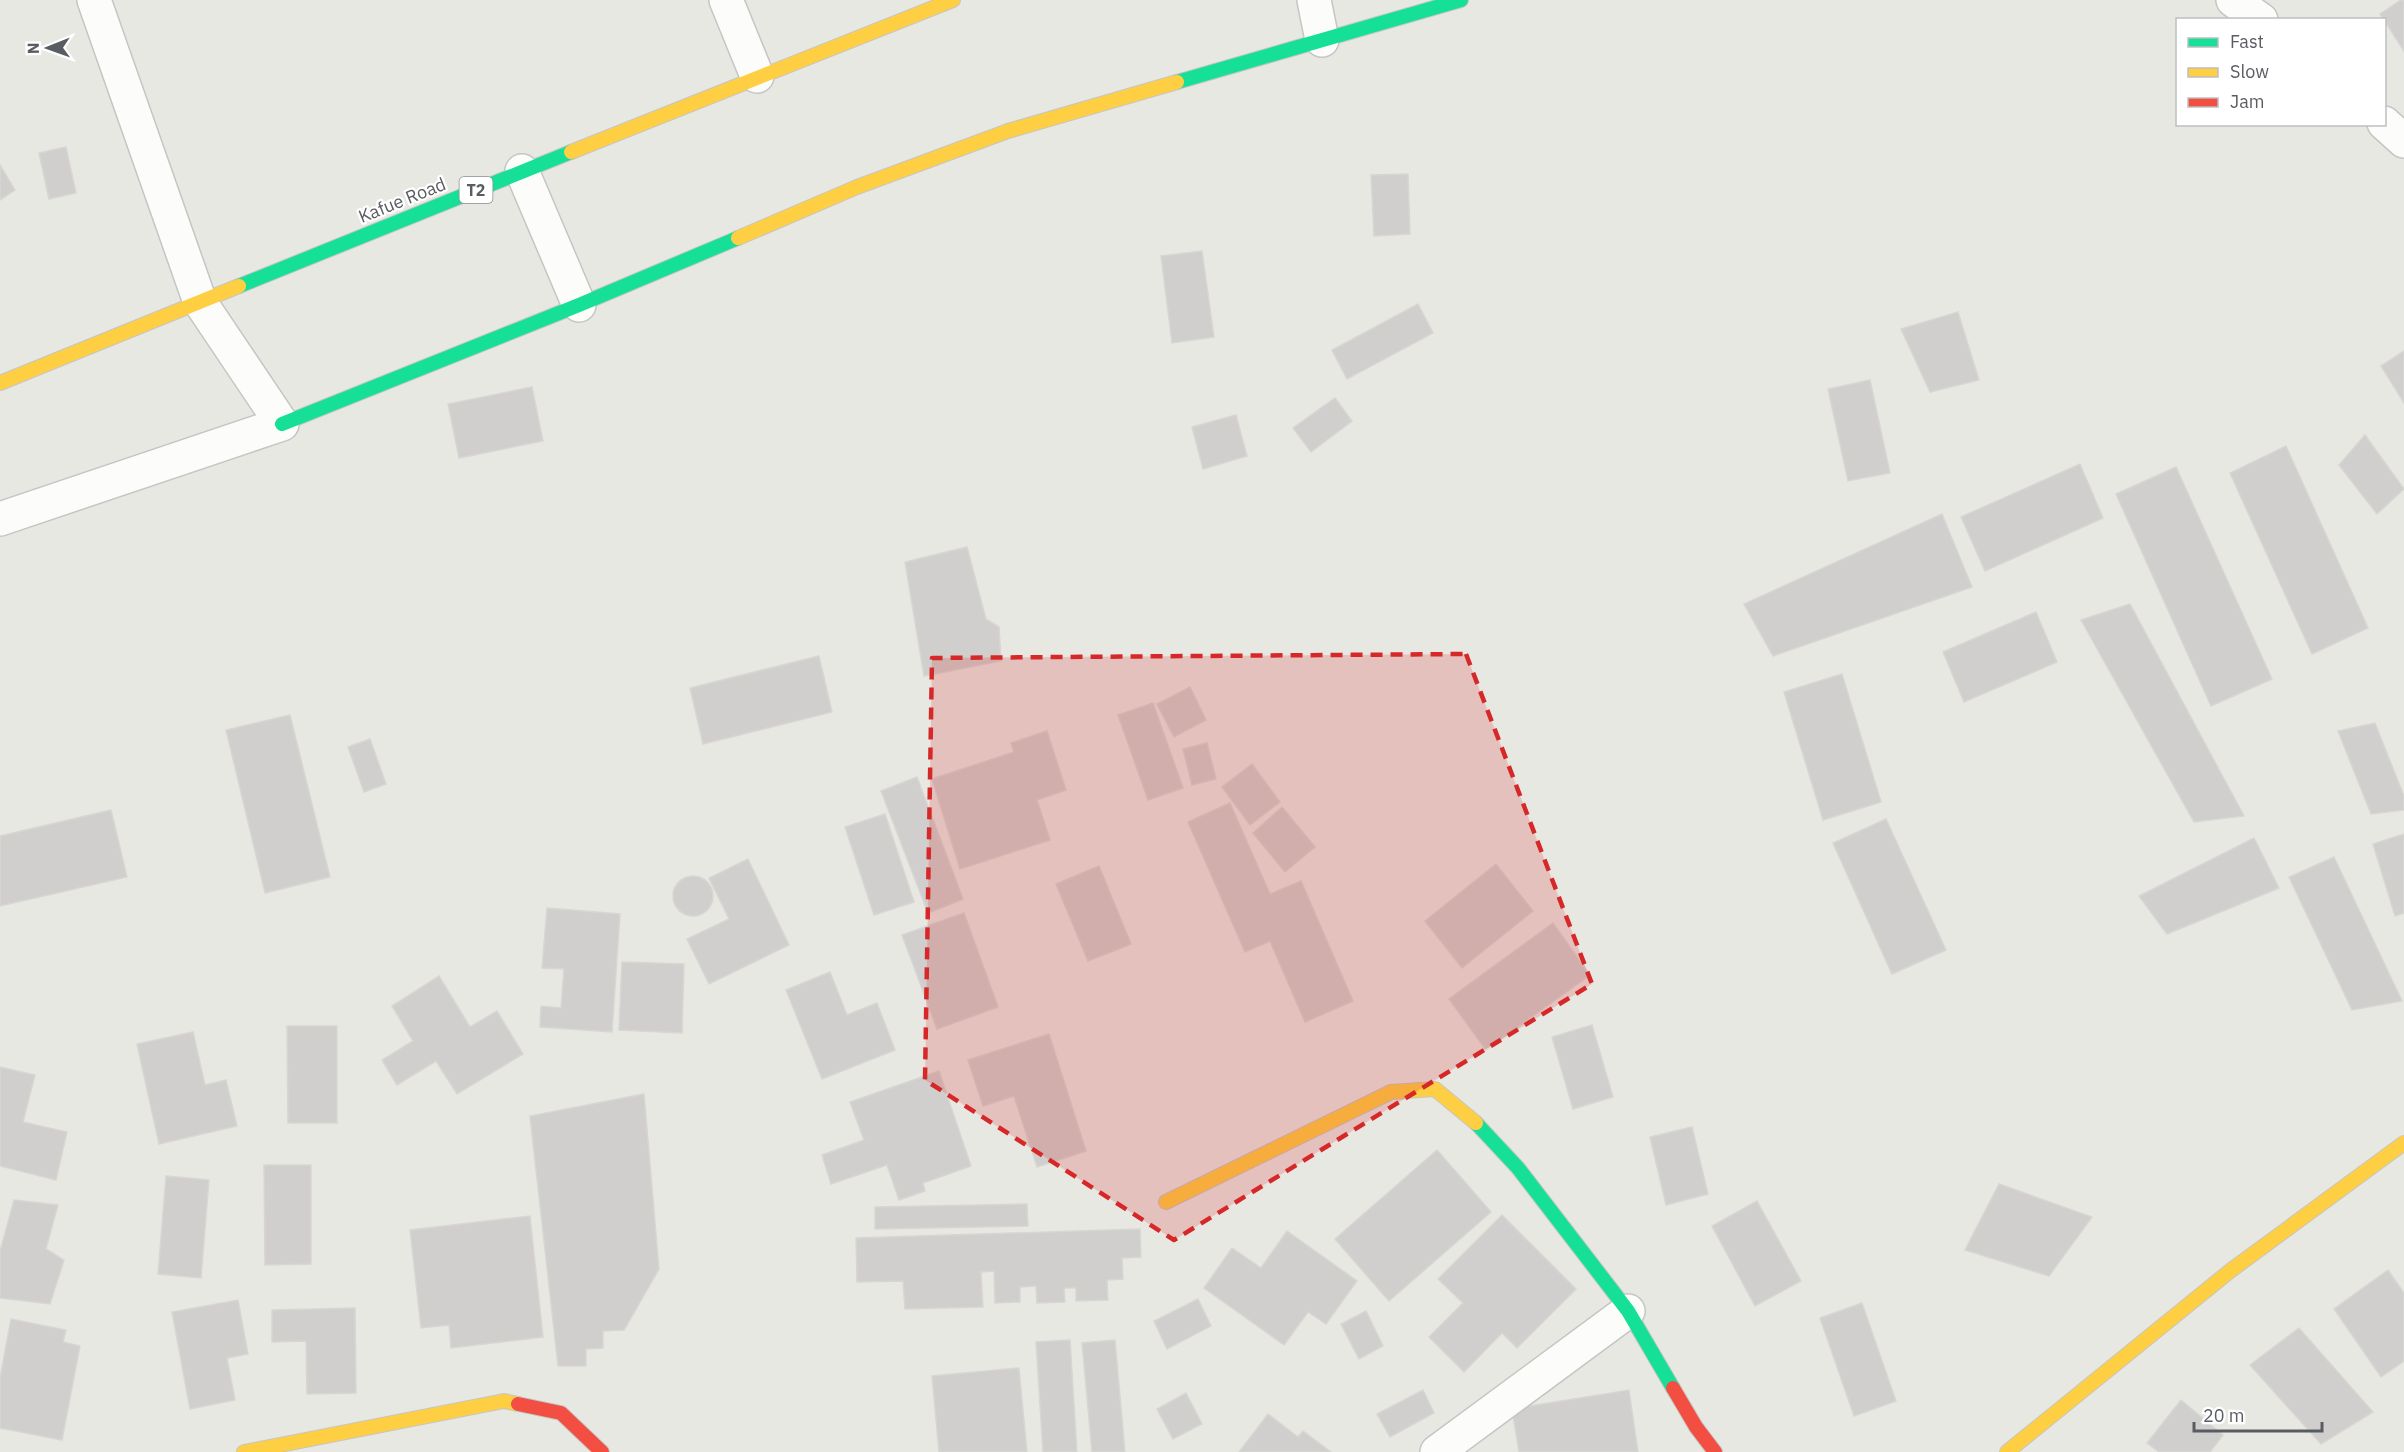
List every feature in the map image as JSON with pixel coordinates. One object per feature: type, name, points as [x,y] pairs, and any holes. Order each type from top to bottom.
[{"type":"main road","name":"Kafue Road","points":[[0,383],[757,76],[953,0]]},
{"type":"main road","points":[[282,424],[579,305],[857,188],[1008,131],[1461,0]]},
{"type":"main road","points":[[1166,1202],[1391,1092],[1435,1089],[1468,1115],[1518,1168],[1628,1311],[1696,1427],[1715,1452]]},
{"type":"main road","points":[[2007,1452],[2230,1271],[2404,1143]]},
{"type":"main road","points":[[244,1452],[504,1401],[561,1413],[602,1452]]},
{"type":"street","points":[[0,519],[282,424],[200,302],[94,0]]},
{"type":"street","points":[[726,0],[757,76]]},
{"type":"street","points":[[1314,0],[1322,40]]},
{"type":"street","points":[[2233,0],[2258,18]]},
{"type":"street","points":[[2386,124],[2404,141]]},
{"type":"street","points":[[522,171],[579,305]]},
{"type":"street","points":[[1437,1452],[1628,1311]]},
{"type":"highlighted area","points":[[1466,654],[1592,984],[1174,1240],[925,1080],[932,658]]},
{"type":"building","points":[[2404,0],[2404,51],[2386,23],[2386,18],[2383,18],[2380,14]]},
{"type":"building","points":[[66,147],[76,193],[49,199],[39,153]]},
{"type":"building","points":[[0,165],[15,190],[0,200]]},
{"type":"building","points":[[1408,174],[1410,234],[1374,236],[1371,175]]},
{"type":"building","points":[[1202,251],[1214,337],[1172,343],[1161,256]]},
{"type":"building","points":[[1418,304],[1433,333],[1347,379],[1332,350]]},
{"type":"building","points":[[1958,312],[1979,380],[1930,392],[1901,329]]},
{"type":"building","points":[[2404,351],[2404,403],[2381,366]]},
{"type":"building","points":[[1870,380],[1890,473],[1848,481],[1828,389]]},
{"type":"building","points":[[532,387],[543,441],[459,458],[448,404]]},
{"type":"building","points":[[1335,398],[1352,421],[1311,452],[1293,428]]},
{"type":"building","points":[[1236,415],[1247,456],[1203,469],[1192,427]]},
{"type":"building","points":[[2365,435],[2404,489],[2377,514],[2339,465]]},
{"type":"building","points":[[2286,446],[2368,628],[2312,654],[2230,473]]},
{"type":"building","points":[[2080,464],[2103,518],[1985,571],[1961,517]]},
{"type":"building","points":[[2176,467],[2272,679],[2211,706],[2116,494]]},
{"type":"building","points":[[1942,514],[1972,587],[1773,656],[1744,604]]},
{"type":"building","points":[[967,547],[986,619],[999,627],[1001,661],[924,676],[905,562]]},
{"type":"building","points":[[2130,604],[2244,816],[2194,822],[2081,620]]},
{"type":"building","points":[[2036,612],[2057,662],[1964,702],[1943,652]]},
{"type":"building","points":[[819,656],[832,712],[703,744],[690,688]]},
{"type":"building","points":[[1842,674],[1881,802],[1823,820],[1784,692]]},
{"type":"building","points":[[1190,687],[1206,720],[1174,737],[1157,704]]},
{"type":"building","points":[[1153,703],[1183,788],[1148,800],[1118,715]]},
{"type":"building","points":[[290,715],[330,877],[265,893],[226,730]]},
{"type":"building","points":[[2375,723],[2404,796],[2404,810],[2371,814],[2338,731]]},
{"type":"building","points":[[1047,731],[1066,790],[1037,800],[1050,840],[960,869],[932,779],[1014,752],[1011,743]]},
{"type":"building","points":[[370,739],[386,784],[364,792],[348,747]]},
{"type":"building","points":[[1207,743],[1216,779],[1192,785],[1183,749]]},
{"type":"building","points":[[1252,764],[1280,802],[1250,825],[1222,787]]},
{"type":"building","points":[[917,777],[963,899],[928,913],[881,791]]},
{"type":"building","points":[[1230,803],[1270,894],[1301,881],[1353,1001],[1305,1022],[1270,941],[1245,952],[1188,822]]},
{"type":"building","points":[[1282,807],[1315,847],[1285,872],[1253,833]]},
{"type":"building","points":[[111,810],[127,877],[0,906],[0,836]]},
{"type":"building","points":[[885,814],[914,902],[874,915],[845,827]]},
{"type":"building","points":[[1886,819],[1946,950],[1892,974],[1833,843]]},
{"type":"building","points":[[2404,834],[2404,913],[2395,916],[2373,844]]},
{"type":"building","points":[[2254,838],[2279,888],[2167,934],[2139,896]]},
{"type":"building","points":[[2334,857],[2402,1001],[2352,1010],[2289,877]]},
{"type":"building","points":[[748,859],[789,945],[709,984],[687,939],[729,919],[709,878]]},
{"type":"building","points":[[1496,864],[1533,911],[1462,968],[1425,921]]},
{"type":"building","points":[[1099,866],[1131,944],[1088,961],[1056,884]]},
{"type":"building","points":[[693,876],[707,882],[713,896],[707,910],[693,916],[679,910],[673,896],[679,882]]},
{"type":"building","points":[[547,908],[620,914],[612,1032],[540,1027],[541,1006],[561,1008],[564,969],[542,968]]},
{"type":"building","points":[[964,913],[998,1007],[937,1029],[902,935]]},
{"type":"building","points":[[1553,923],[1590,975],[1486,1050],[1449,999]]},
{"type":"building","points":[[622,962],[684,964],[682,1033],[619,1030]]},
{"type":"building","points":[[830,972],[847,1015],[877,1003],[895,1050],[822,1079],[786,990]]},
{"type":"building","points":[[439,976],[470,1027],[497,1011],[523,1054],[457,1094],[436,1061],[397,1085],[382,1060],[413,1041],[392,1006]]},
{"type":"building","points":[[1592,1025],[1613,1097],[1573,1109],[1552,1037]]},
{"type":"building","points":[[287,1026],[337,1026],[337,1123],[288,1123]]},
{"type":"building","points":[[193,1032],[205,1085],[226,1080],[237,1126],[159,1144],[137,1044]]},
{"type":"building","points":[[1049,1034],[1086,1151],[1037,1167],[1014,1096],[983,1106],[968,1060]]},
{"type":"building","points":[[0,1067],[35,1075],[23,1122],[67,1132],[56,1180],[0,1166]]},
{"type":"building","points":[[939,1071],[971,1166],[923,1183],[925,1191],[899,1200],[887,1165],[831,1184],[822,1155],[864,1140],[850,1102]]},
{"type":"building","points":[[644,1094],[659,1269],[624,1330],[603,1331],[603,1348],[586,1349],[586,1366],[558,1366],[530,1116]]},
{"type":"building","points":[[1692,1127],[1708,1194],[1666,1205],[1650,1137]]},
{"type":"building","points":[[1437,1150],[1491,1212],[1389,1301],[1335,1239]]},
{"type":"building","points":[[264,1165],[311,1165],[311,1264],[265,1265]]},
{"type":"building","points":[[166,1176],[209,1180],[201,1278],[158,1274]]},
{"type":"building","points":[[1999,1184],[2092,1217],[2049,1276],[1965,1250]]},
{"type":"building","points":[[14,1200],[58,1205],[46,1249],[64,1260],[50,1304],[0,1298],[0,1251]]},
{"type":"building","points":[[1757,1201],[1801,1281],[1755,1306],[1712,1226]]},
{"type":"building","points":[[1027,1204],[1028,1226],[875,1229],[875,1207]]},
{"type":"building","points":[[1502,1215],[1576,1289],[1517,1348],[1502,1333],[1464,1372],[1429,1337],[1463,1303],[1438,1279]]},
{"type":"building","points":[[530,1216],[543,1337],[451,1348],[449,1325],[421,1328],[410,1230]]},
{"type":"building","points":[[1140,1229],[1141,1257],[1122,1258],[1123,1279],[1107,1280],[1108,1300],[1076,1301],[1076,1288],[1064,1288],[1065,1302],[1037,1303],[1036,1286],[1020,1287],[1020,1302],[995,1303],[994,1271],[981,1272],[983,1307],[905,1309],[903,1281],[857,1282],[856,1238]]},
{"type":"building","points":[[1287,1231],[1357,1281],[1326,1324],[1308,1312],[1284,1345],[1204,1288],[1232,1248],[1261,1268]]},
{"type":"building","points":[[2388,1270],[2404,1293],[2404,1361],[2381,1377],[2334,1309]]},
{"type":"building","points":[[1198,1299],[1211,1326],[1167,1349],[1154,1321]]},
{"type":"building","points":[[238,1300],[248,1354],[227,1358],[235,1400],[190,1409],[172,1312]]},
{"type":"building","points":[[1862,1303],[1896,1401],[1854,1416],[1820,1318]]},
{"type":"building","points":[[355,1308],[356,1393],[307,1394],[306,1341],[272,1342],[272,1310]]},
{"type":"building","points":[[1366,1311],[1383,1346],[1359,1359],[1341,1324]]},
{"type":"building","points":[[11,1319],[66,1330],[63,1342],[80,1346],[62,1440],[0,1428],[0,1378]]},
{"type":"building","points":[[2299,1328],[2373,1412],[2321,1444],[2250,1365]]},
{"type":"building","points":[[1070,1340],[1077,1452],[1043,1452],[1036,1342]]},
{"type":"building","points":[[1115,1340],[1125,1452],[1092,1452],[1082,1343]]},
{"type":"building","points":[[1019,1368],[1027,1452],[939,1452],[932,1376]]},
{"type":"building","points":[[1423,1390],[1434,1413],[1390,1437],[1377,1414]]},
{"type":"building","points":[[1629,1390],[1638,1452],[1519,1452],[1512,1409]]},
{"type":"building","points":[[1186,1393],[1202,1424],[1173,1439],[1157,1409]]},
{"type":"building","points":[[2181,1400],[2223,1435],[2210,1452],[2159,1452],[2147,1443]]},
{"type":"building","points":[[1268,1414],[1298,1437],[1303,1431],[1331,1452],[1239,1452]]},
{"type":"traffic: fast","points":[[1177,82],[1461,0]]},
{"type":"traffic: fast","points":[[239,286],[571,152]]},
{"type":"traffic: fast","points":[[282,424],[579,305],[738,238]]},
{"type":"traffic: fast","points":[[1476,1123],[1518,1168],[1628,1311],[1673,1388]]},
{"type":"traffic: slow","points":[[571,152],[953,0]]},
{"type":"traffic: slow","points":[[738,238],[857,187],[1008,131],[1177,82]]},
{"type":"traffic: slow","points":[[0,383],[239,286]]},
{"type":"traffic: slow","points":[[1166,1202],[1391,1092],[1435,1089],[1476,1123]]},
{"type":"traffic: slow","points":[[2007,1452],[2230,1271],[2404,1143]]},
{"type":"traffic: slow","points":[[244,1452],[504,1401],[518,1404]]},
{"type":"traffic: jam","points":[[1673,1388],[1696,1427],[1715,1452]]},
{"type":"traffic: jam","points":[[518,1404],[561,1413],[602,1452]]}]
